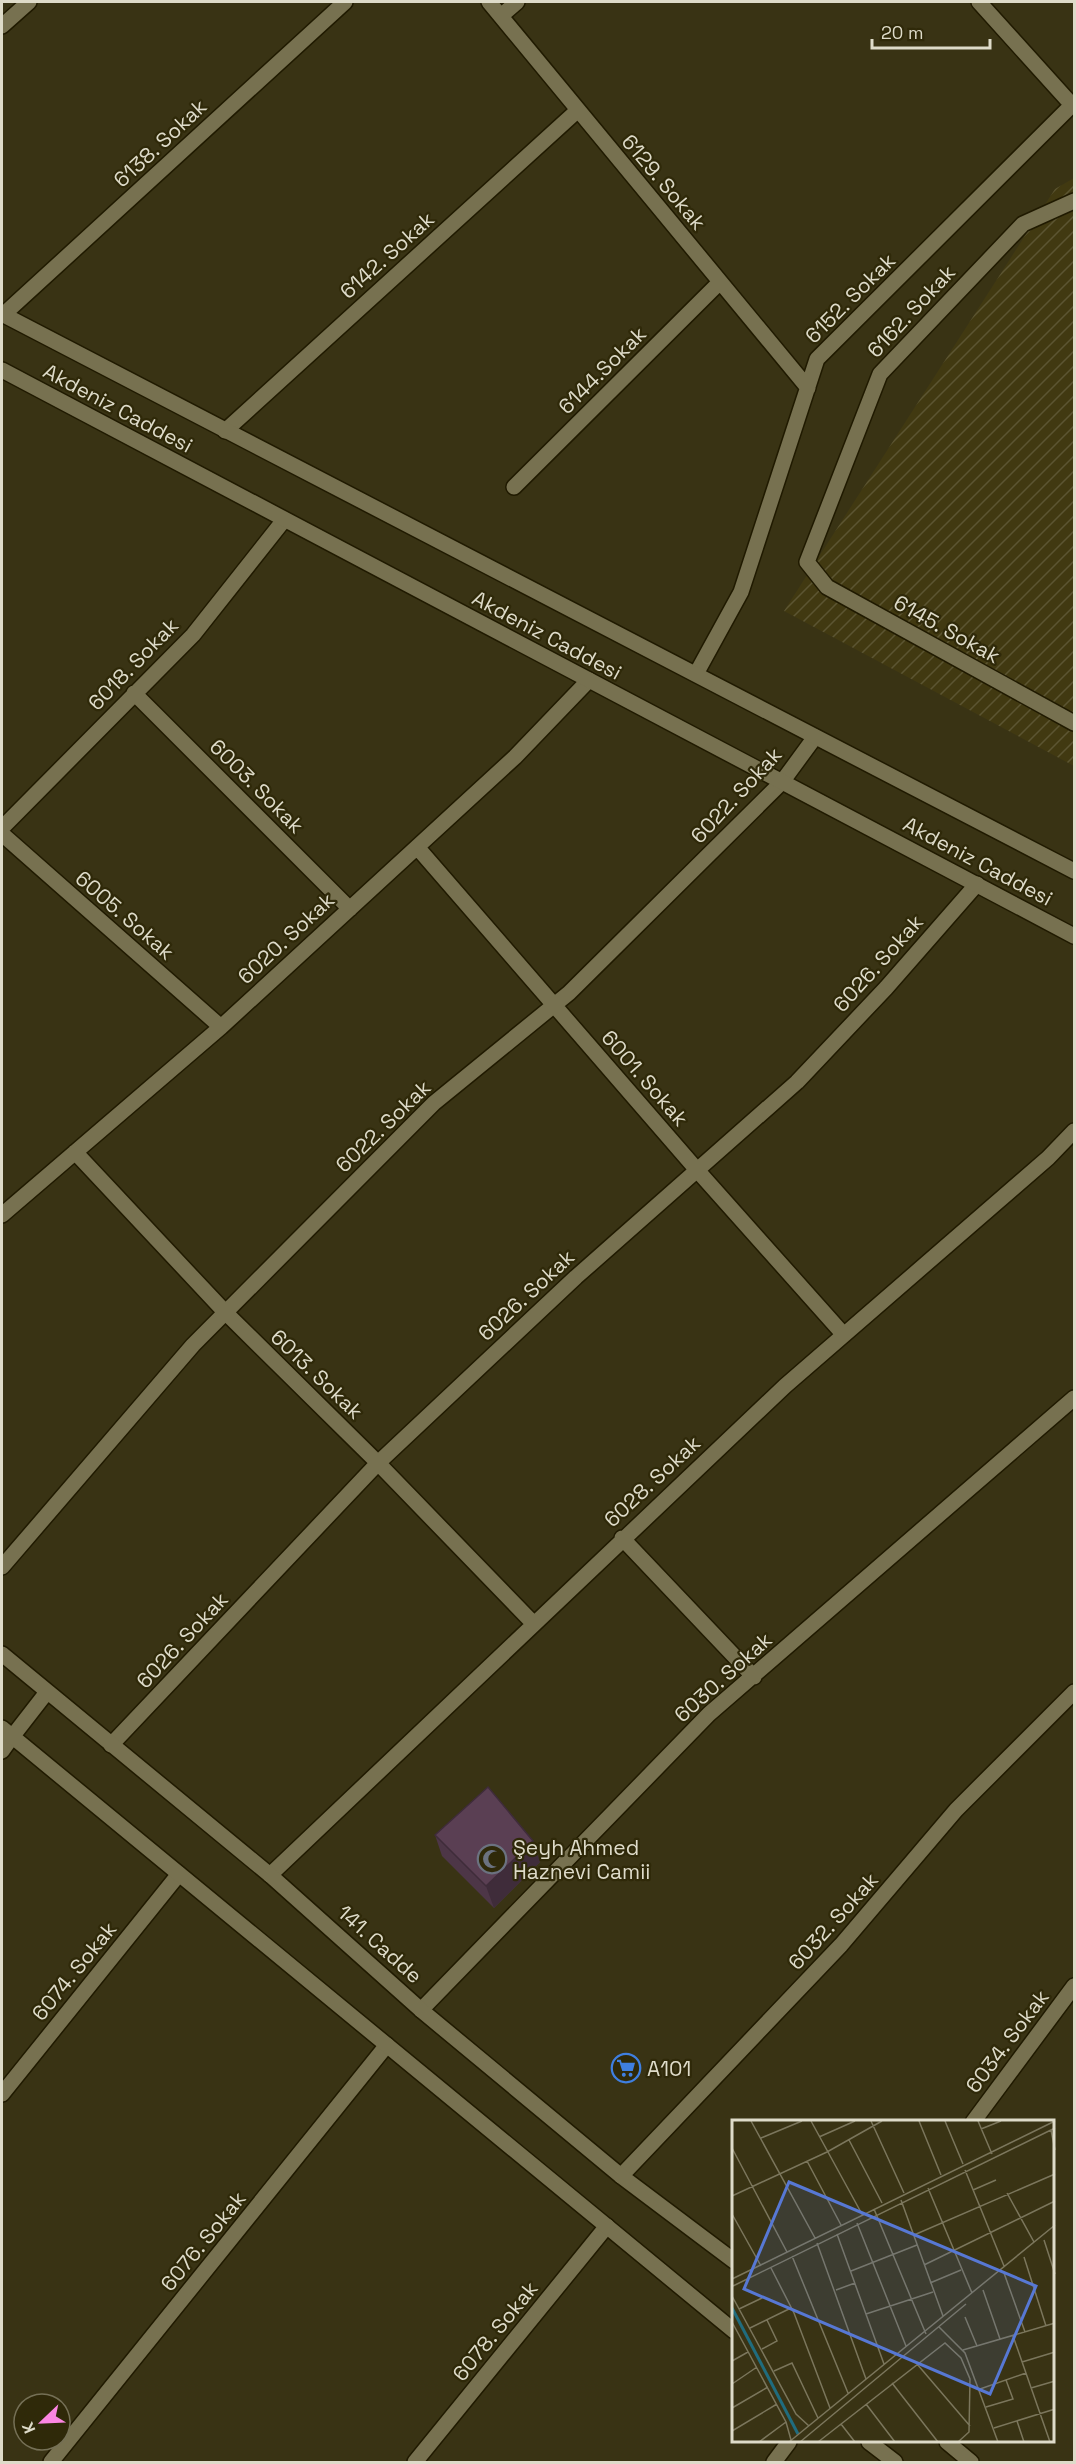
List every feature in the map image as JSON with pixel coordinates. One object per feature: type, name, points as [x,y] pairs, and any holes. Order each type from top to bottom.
[{"type":"street","points":[[2,26],[29,2]]},
{"type":"street","name":"6138. Sokak","points":[[2,315],[345,2]]},
{"type":"street","name":"6129. Sokak","points":[[489,2],[808,388]]},
{"type":"street","points":[[501,16],[517,2]]},
{"type":"street","points":[[979,2],[1073,104]]},
{"type":"street","name":"6152. Sokak","points":[[696,674],[741,592],[817,359],[1073,104]]},
{"type":"street","name":"6142. Sokak","points":[[225,431],[578,110]]},
{"type":"street","name":"6162. Sokak","points":[[807,562],[880,374],[1023,224],[1074,201]]},
{"type":"street","name":"6144.Sokak","points":[[514,488],[720,282]]},
{"type":"street","name":"Akdeniz Caddesi","points":[[2,315],[1074,871]]},
{"type":"street","name":"Akdeniz Caddesi","points":[[2,370],[1074,936]]},
{"type":"street","name":"6018. Sokak","points":[[2,828],[192,635],[284,520]]},
{"type":"street","name":"6145. Sokak","points":[[807,562],[827,587],[1074,723]]},
{"type":"street","name":"6020. Sokak","points":[[2,1215],[221,1027],[515,757],[589,680]]},
{"type":"street","name":"6003. Sokak","points":[[134,693],[350,909]]},
{"type":"street","name":"6022. Sokak","points":[[2,1567],[193,1344],[434,1103],[554,1005],[782,782],[815,737]]},
{"type":"street","name":"6005. Sokak","points":[[2,834],[221,1027]]},
{"type":"street","name":"6001. Sokak","points":[[417,847],[697,1170],[844,1335]]},
{"type":"street","name":"6026. Sokak","points":[[111,1745],[378,1463],[576,1277],[797,1082],[886,988],[977,884]]},
{"type":"street","name":"6028. Sokak","points":[[270,1875],[785,1386],[1048,1158],[1074,1131]]},
{"type":"street","name":"6013. Sokak","points":[[75,1152],[225,1312],[378,1463],[533,1623]]},
{"type":"street","name":"6030. Sokak","points":[[422,2010],[710,1714],[1074,1398]]},
{"type":"street","points":[[622,1539],[754,1677]]},
{"type":"street","name":"141. Cadde","points":[[2,1654],[270,1875],[422,2010],[621,2176],[732,2259]]},
{"type":"street","points":[[2,1751],[7,1733],[47,1692]]},
{"type":"street","name":"6032. Sokak","points":[[621,2176],[841,1945],[956,1810],[1074,1692]]},
{"type":"street","points":[[7,1733],[732,2329]]},
{"type":"street","name":"6074. Sokak","points":[[2,2094],[179,1874]]},
{"type":"street","name":"6034. Sokak","points":[[975,2120],[1072,1995]]},
{"type":"street","name":"6076. Sokak","points":[[51,2463],[387,2045]]},
{"type":"street","name":"6078. Sokak","points":[[415,2463],[607,2226]]},
{"type":"street","points":[[774,2463],[788,2443]]},
{"type":"street","points":[[870,2443],[894,2463]]},
{"type":"street","points":[[948,2443],[971,2463]]},
{"type":"shaded area","points":[[1074,178],[1074,766],[784,611],[1055,189]]},
{"type":"building","name":"Şeyh Ahmed Haznevi Camii","points":[[488,1787],[533,1841],[486,1886],[435,1835]]},
{"type":"place","name":"Şeyh Ahmed Haznevi Camii","points":[[492,1859]]},
{"type":"place","name":"A101","points":[[626,2068]]}]
